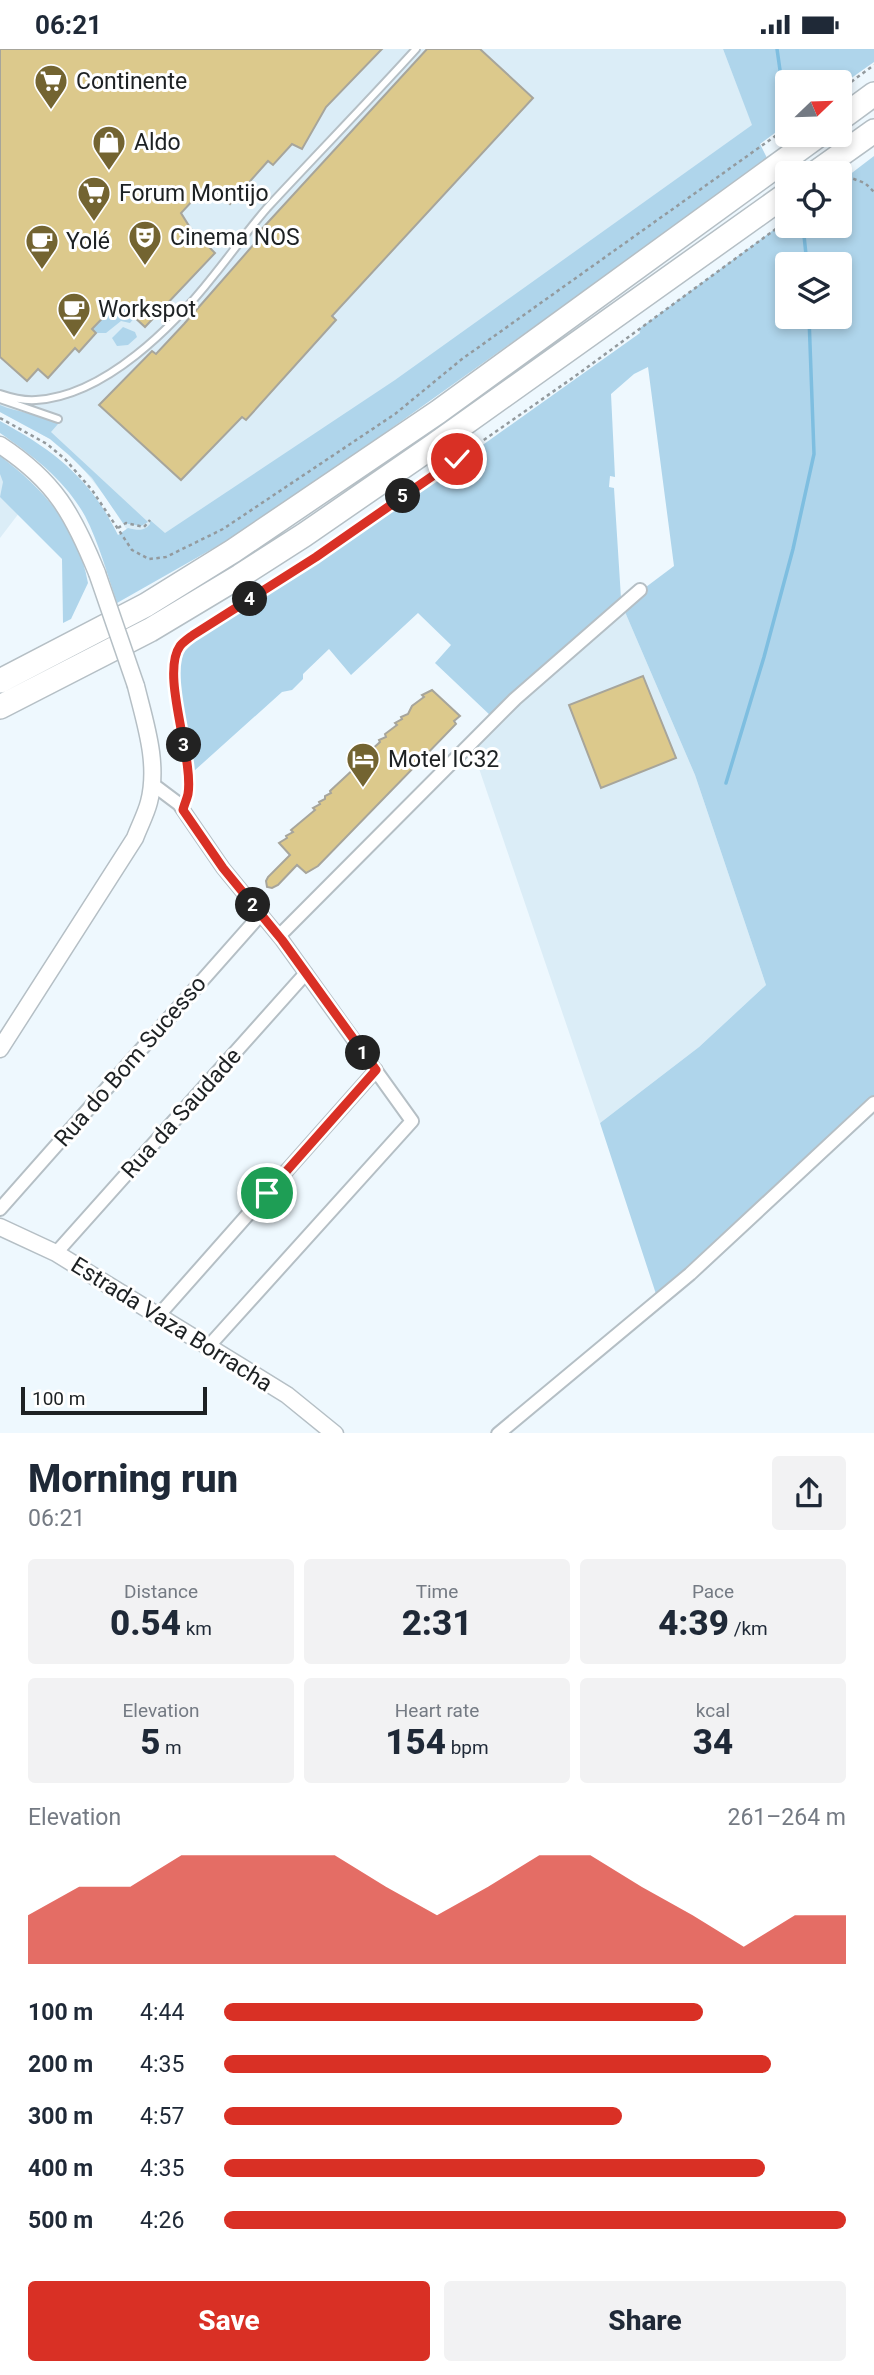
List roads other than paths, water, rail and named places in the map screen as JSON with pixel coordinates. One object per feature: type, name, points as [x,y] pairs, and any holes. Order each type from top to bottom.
[{"type":"highway","points":[[852,111],[874,94]]},
{"type":"highway","points":[[832,161],[874,131]]},
{"type":"highway","points":[[0,681],[146,605],[233,551],[438,412],[802,147]]},
{"type":"highway","points":[[0,707],[150,630],[304,535],[775,202]]},
{"type":"street","points":[[0,445],[39,474],[61,499],[78,527],[97,573],[135,686],[149,734],[152,768],[149,801],[135,838],[0,1049]]},
{"type":"street","points":[[279,936],[515,699],[640,590]]},
{"type":"street","points":[[151,783],[183,810],[223,868],[279,936],[412,1121],[208,1346]]},
{"type":"street","name":"Rua do Bom Sucesso","points":[[0,1209],[261,914]]},
{"type":"street","name":"Rua da Saudade","points":[[56,1253],[306,973]]},
{"type":"street","points":[[158,1315],[376,1070]]},
{"type":"street","points":[[498,1433],[690,1274],[874,1103]]},
{"type":"street","name":"Estrada Vaza Borracha","points":[[0,1227],[56,1253],[158,1315],[287,1395],[335,1433]]},
{"type":"lane","points":[[0,396],[37,400],[73,391],[104,377],[153,342],[213,277],[255,222],[415,49]]},
{"type":"lane","points":[[0,396],[58,418]]},
{"type":"waterway","points":[[777,49],[780,70]]},
{"type":"waterway","points":[[804,238],[806,252]]},
{"type":"waterway","points":[[726,783],[793,549],[814,454],[809,329]]},
{"type":"place","name":"Continente","points":[[51,111]]},
{"type":"place","name":"Aldo","points":[[109,172]]},
{"type":"place","name":"Forum Montijo","points":[[94,223]]},
{"type":"place","name":"Cinema NOS","points":[[145,267]]},
{"type":"place","name":"Yolé","points":[[42,271]]},
{"type":"place","name":"Workspot","points":[[74,339]]},
{"type":"place","name":"Motel IC32","points":[[363,789]]}]
